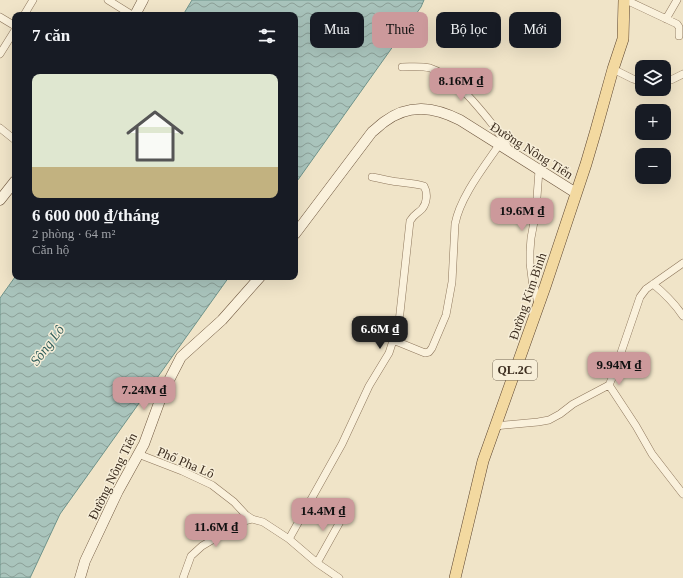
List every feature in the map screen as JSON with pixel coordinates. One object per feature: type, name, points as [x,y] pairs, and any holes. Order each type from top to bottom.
[{"type":"main road","name":"Đường Kim Bình","points":[[455,578],[483,461],[538,306],[540,288],[576,193],[596,130],[623,38],[625,0]]},
{"type":"street","points":[[26,12],[33,0]]},
{"type":"street","points":[[108,0],[127,12]]},
{"type":"street","points":[[137,12],[143,0]]},
{"type":"street","points":[[625,0],[677,24],[680,27],[679,36]]},
{"type":"street","points":[[666,19],[677,0]]},
{"type":"street","points":[[0,17],[12,24]]},
{"type":"street","points":[[0,54],[12,35]]},
{"type":"street","points":[[402,67],[420,66],[431,68],[446,76],[459,86],[492,122],[510,151]]},
{"type":"street","points":[[613,69],[635,79]]},
{"type":"street","points":[[671,80],[683,74]]},
{"type":"street","name":"Đường Nông Tiến","points":[[298,230],[372,132],[384,122],[399,113],[414,109],[430,110],[446,114],[460,120],[576,193]]},
{"type":"street","points":[[0,128],[12,138]]},
{"type":"street","points":[[392,340],[425,352],[429,352],[432,348],[446,314],[452,282],[455,224],[457,214],[477,178],[499,145]]},
{"type":"street","points":[[539,170],[536,211],[531,238],[530,263],[533,287],[540,288]]},
{"type":"street","points":[[289,539],[342,444],[369,386],[389,353],[399,322],[410,221],[413,216],[422,209],[427,195],[424,186],[372,177]]},
{"type":"street","points":[[0,200],[12,185]]},
{"type":"street","points":[[495,426],[549,420],[573,404],[609,385],[640,297],[646,289],[683,264]]},
{"type":"street","name":"Đường Nông Tiến","points":[[80,578],[85,561],[118,490],[144,444],[163,392],[181,357],[222,320],[257,280]]},
{"type":"street","points":[[653,284],[680,310],[683,316]]},
{"type":"street","points":[[609,385],[636,426],[652,454],[683,494]]},
{"type":"street","name":"Phố Pha Lô","points":[[138,454],[182,471],[212,485],[234,502],[246,515],[252,519],[263,522],[289,539],[317,563],[339,578]]},
{"type":"street","points":[[317,563],[346,511]]},
{"type":"street","points":[[182,578],[191,556],[202,546],[244,521],[252,519]]},
{"type":"water","points":[[192,0],[424,0],[417,12],[372,12],[372,48],[392,48],[298,180],[298,12],[185,12]]},
{"type":"water","name":"Sông Lô","points":[[13,280],[227,280],[60,514],[30,578],[0,578],[0,298]]}]
